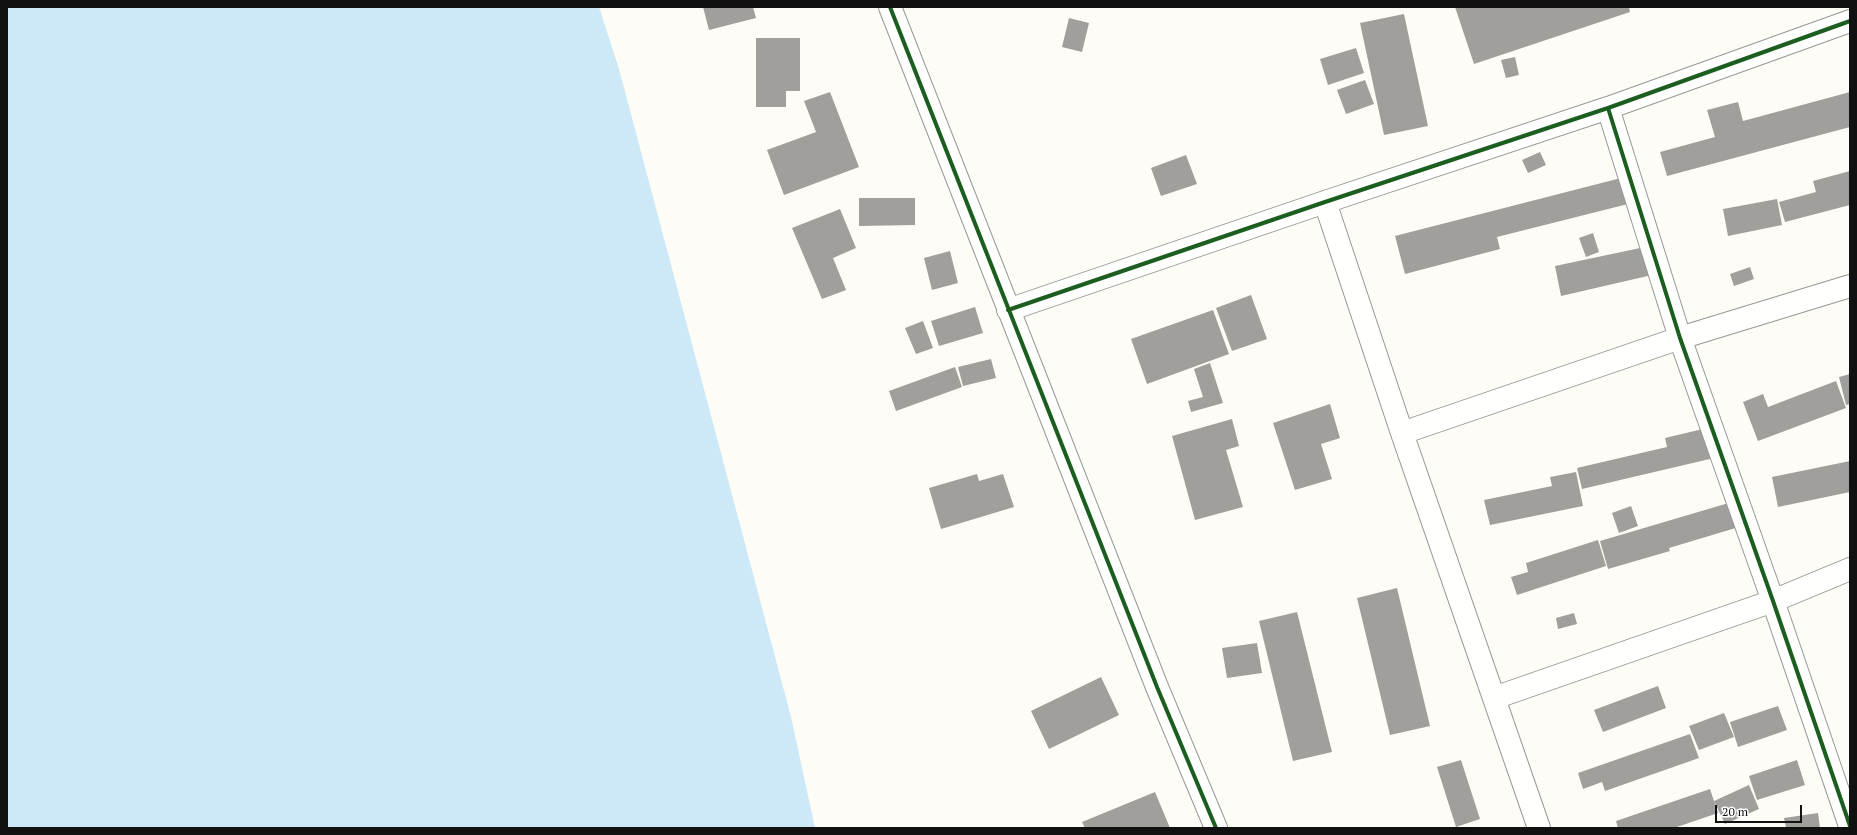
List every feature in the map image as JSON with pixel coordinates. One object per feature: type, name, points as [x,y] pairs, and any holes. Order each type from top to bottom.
[{"type":"street","points":[[890,7],[1157,687],[1216,828]]},
{"type":"street","points":[[1008,310],[1325,202],[1608,108],[1850,21]]},
{"type":"street","points":[[1608,108],[1680,338],[1773,600],[1850,826]]},
{"type":"street","points":[[1325,202],[1402,433],[1539,828]]},
{"type":"street","points":[[1402,433],[1680,338],[1850,286]]},
{"type":"street","points":[[1494,698],[1773,600],[1850,569]]},
{"type":"water","points":[[7,7],[599,7],[619,69],[791,717],[815,828],[7,828]]},
{"type":"building","points":[[703,7],[753,7],[756,18],[709,30]]},
{"type":"building","points":[[1455,7],[1629,7],[1630,12],[1474,64]]},
{"type":"building","points":[[1404,14],[1428,126],[1384,135],[1360,23]]},
{"type":"building","points":[[1069,18],[1089,23],[1082,52],[1062,47]]},
{"type":"building","points":[[756,38],[800,38],[800,91],[786,91],[786,107],[756,107]]},
{"type":"building","points":[[1356,48],[1364,73],[1328,85],[1320,59]]},
{"type":"building","points":[[1515,57],[1519,75],[1506,78],[1501,60]]},
{"type":"building","points":[[1365,80],[1374,104],[1346,114],[1337,90]]},
{"type":"building","points":[[830,92],[859,167],[784,195],[767,150],[816,132],[804,101]]},
{"type":"building","points":[[1850,92],[1850,127],[1667,176],[1660,152],[1715,137],[1707,110],[1738,102],[1743,121]]},
{"type":"building","points":[[1540,152],[1546,165],[1528,173],[1522,160]]},
{"type":"building","points":[[1186,155],[1197,184],[1161,196],[1151,168]]},
{"type":"building","points":[[1850,171],[1850,205],[1785,222],[1779,202],[1816,192],[1813,181]]},
{"type":"building","points":[[1621,178],[1628,204],[1497,237],[1500,249],[1405,274],[1395,236]]},
{"type":"building","points":[[859,198],[915,198],[915,225],[859,226]]},
{"type":"building","points":[[1777,199],[1782,225],[1728,236],[1723,209]]},
{"type":"building","points":[[840,209],[856,248],[833,258],[846,290],[822,299],[792,228]]},
{"type":"building","points":[[1593,233],[1599,252],[1586,257],[1579,238]]},
{"type":"building","points":[[1645,247],[1652,275],[1561,296],[1555,266]]},
{"type":"building","points":[[950,251],[958,283],[932,290],[924,258]]},
{"type":"building","points":[[1750,267],[1754,279],[1734,286],[1730,274]]},
{"type":"building","points":[[1251,295],[1267,339],[1232,351],[1216,308]]},
{"type":"building","points":[[975,307],[983,333],[939,346],[931,321]]},
{"type":"building","points":[[1213,310],[1229,354],[1147,384],[1131,339]]},
{"type":"building","points":[[923,321],[933,348],[916,354],[905,328]]},
{"type":"building","points":[[991,359],[996,378],[963,386],[958,367]]},
{"type":"building","points":[[1210,363],[1223,403],[1191,412],[1188,401],[1203,397],[1194,369]]},
{"type":"building","points":[[955,367],[962,387],[896,411],[889,391]]},
{"type":"building","points":[[1850,374],[1850,404],[1846,405],[1839,377]]},
{"type":"building","points":[[1836,381],[1846,408],[1758,441],[1743,402],[1763,394],[1768,407]]},
{"type":"building","points":[[1330,404],[1340,438],[1321,444],[1332,479],[1295,490],[1273,423]]},
{"type":"building","points":[[1232,419],[1239,446],[1226,450],[1243,507],[1195,520],[1172,436]]},
{"type":"building","points":[[1707,428],[1714,458],[1582,489],[1577,468],[1667,447],[1665,438]]},
{"type":"building","points":[[1850,461],[1850,492],[1778,507],[1772,477]]},
{"type":"building","points":[[1576,472],[1583,506],[1490,525],[1484,500],[1552,486],[1550,477]]},
{"type":"building","points":[[977,474],[979,481],[1003,474],[1014,507],[941,529],[929,488]]},
{"type":"building","points":[[1732,502],[1739,527],[1669,548],[1670,551],[1608,569],[1600,541]]},
{"type":"building","points":[[1631,506],[1638,526],[1619,533],[1612,513]]},
{"type":"building","points":[[1598,540],[1606,566],[1517,595],[1511,577],[1528,572],[1526,563]]},
{"type":"building","points":[[1397,588],[1430,726],[1390,735],[1357,598]]},
{"type":"building","points":[[1297,612],[1332,752],[1293,761],[1259,621]]},
{"type":"building","points":[[1574,613],[1577,624],[1558,629],[1556,618]]},
{"type":"building","points":[[1257,643],[1262,673],[1227,678],[1222,648]]},
{"type":"building","points":[[1101,677],[1119,715],[1049,749],[1031,711]]},
{"type":"building","points":[[1658,686],[1666,708],[1603,732],[1594,710]]},
{"type":"building","points":[[1778,706],[1787,730],[1738,747],[1730,722]]},
{"type":"building","points":[[1724,713],[1734,737],[1699,750],[1689,726]]},
{"type":"building","points":[[1690,734],[1699,758],[1605,791],[1602,782],[1583,789],[1578,773]]},
{"type":"building","points":[[1461,760],[1480,819],[1456,827],[1437,767]]},
{"type":"building","points":[[1797,760],[1805,785],[1757,800],[1749,776]]},
{"type":"building","points":[[1749,785],[1759,809],[1725,824],[1714,801]]},
{"type":"building","points":[[1710,789],[1718,813],[1674,828],[1618,828],[1616,821]]},
{"type":"building","points":[[1155,792],[1170,828],[1085,828],[1082,822]]},
{"type":"building","points":[[1818,813],[1820,828],[1786,828],[1784,818]]},
{"type":"cycle path","points":[[890,7],[1157,687],[1216,828]]},
{"type":"cycle path","points":[[1008,310],[1325,202],[1608,108],[1850,21]]},
{"type":"cycle path","points":[[1608,108],[1680,338],[1773,601],[1850,826]]}]
